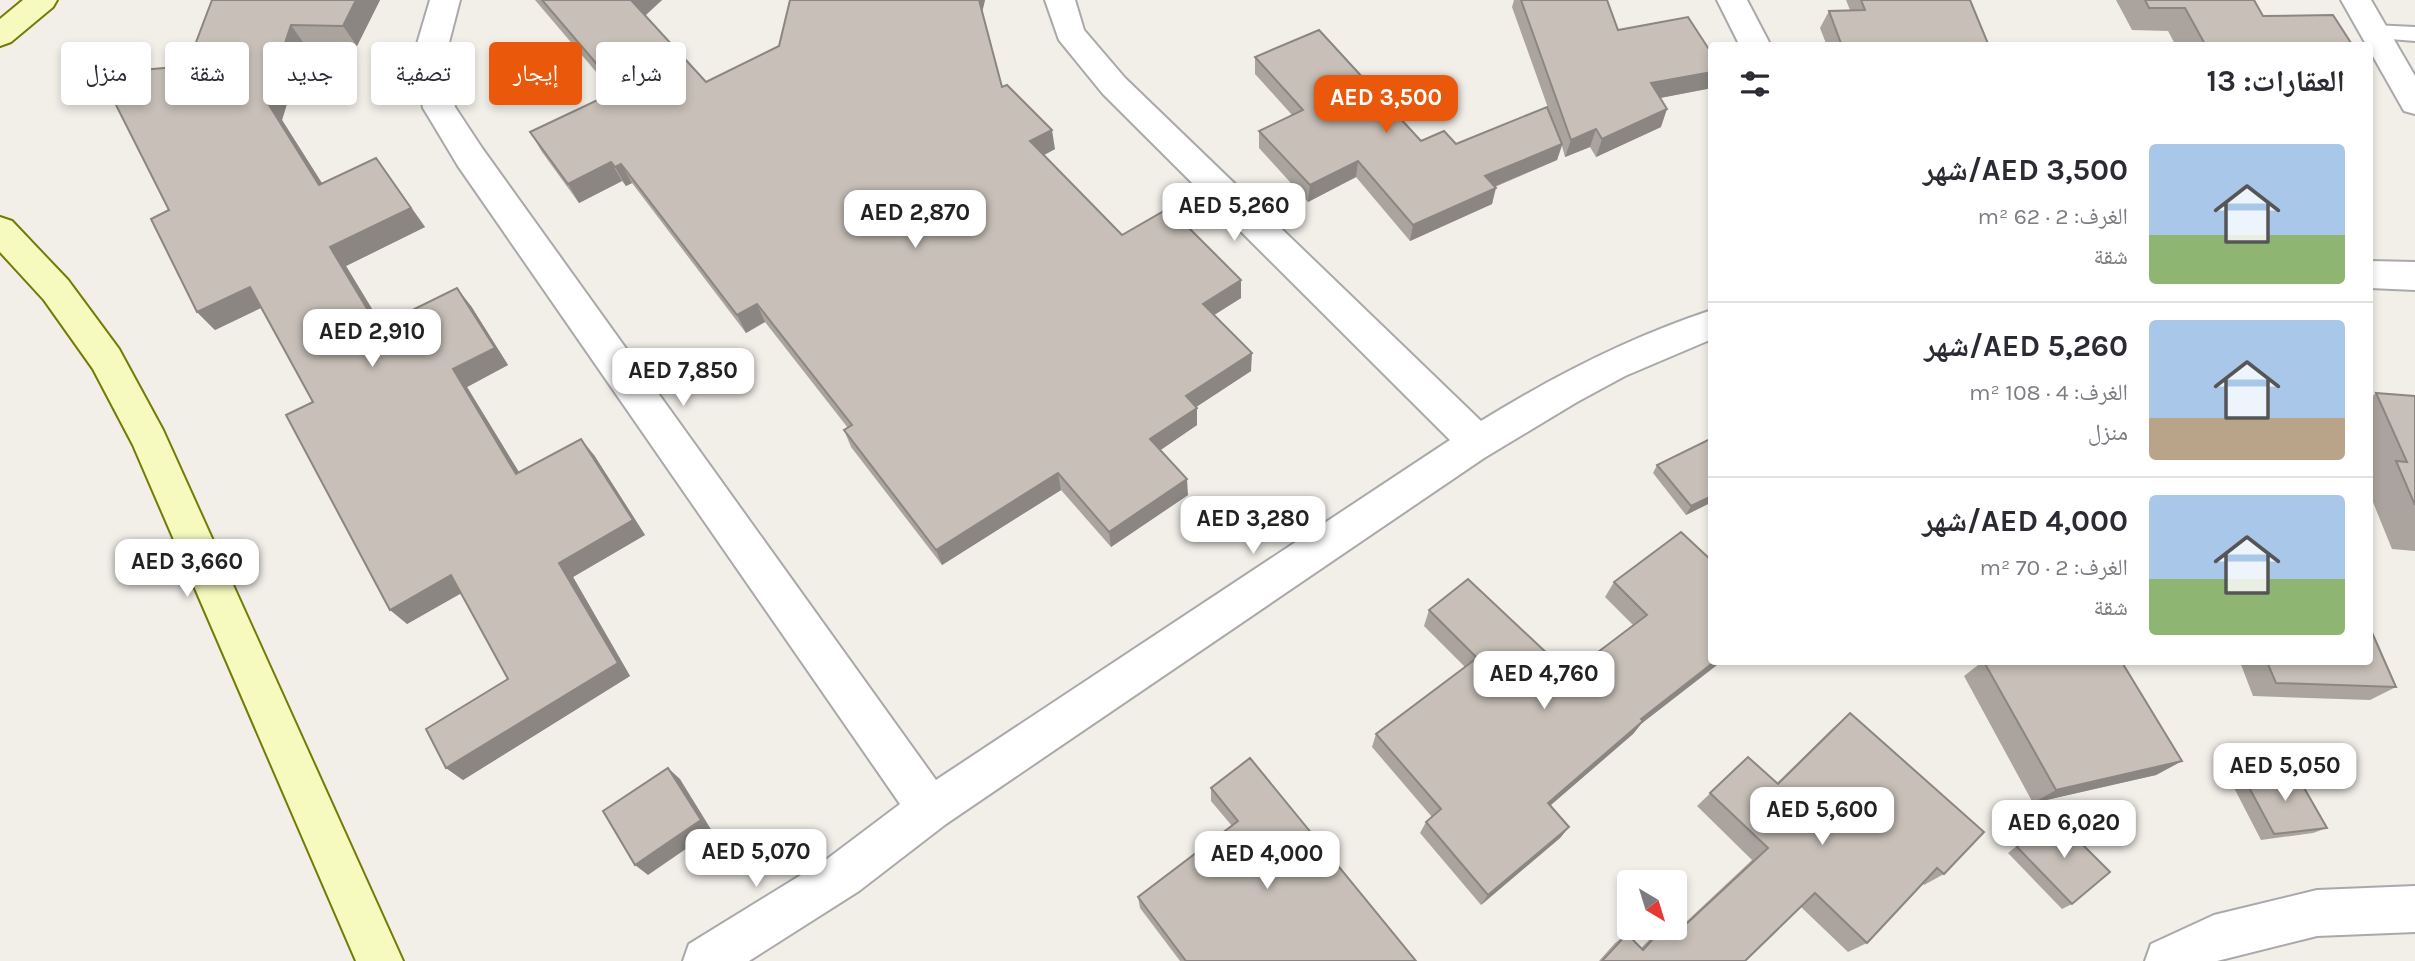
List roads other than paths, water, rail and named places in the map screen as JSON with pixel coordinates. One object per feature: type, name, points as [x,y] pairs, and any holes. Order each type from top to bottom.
[{"type":"street","points":[[0,35],[42,0]]},
{"type":"street","points":[[444,0],[430,54],[439,108],[470,157],[930,809]]},
{"type":"street","points":[[1060,0],[1070,33],[1114,86],[1477,442]]},
{"type":"street","points":[[1732,0],[1754,42]]},
{"type":"street","points":[[2356,0],[2415,103]]},
{"type":"street","points":[[0,230],[56,290],[106,359],[150,441],[380,961]]},
{"type":"street","points":[[2373,275],[2415,276]]},
{"type":"street","points":[[748,961],[843,875],[930,809],[1477,442],[1575,383],[1677,336],[1708,325]]},
{"type":"street","points":[[706,961],[843,875]]},
{"type":"street","points":[[2168,961],[2214,938],[2317,913],[2415,909]]},
{"type":"lane","points":[[2372,32],[2415,34]]}]
